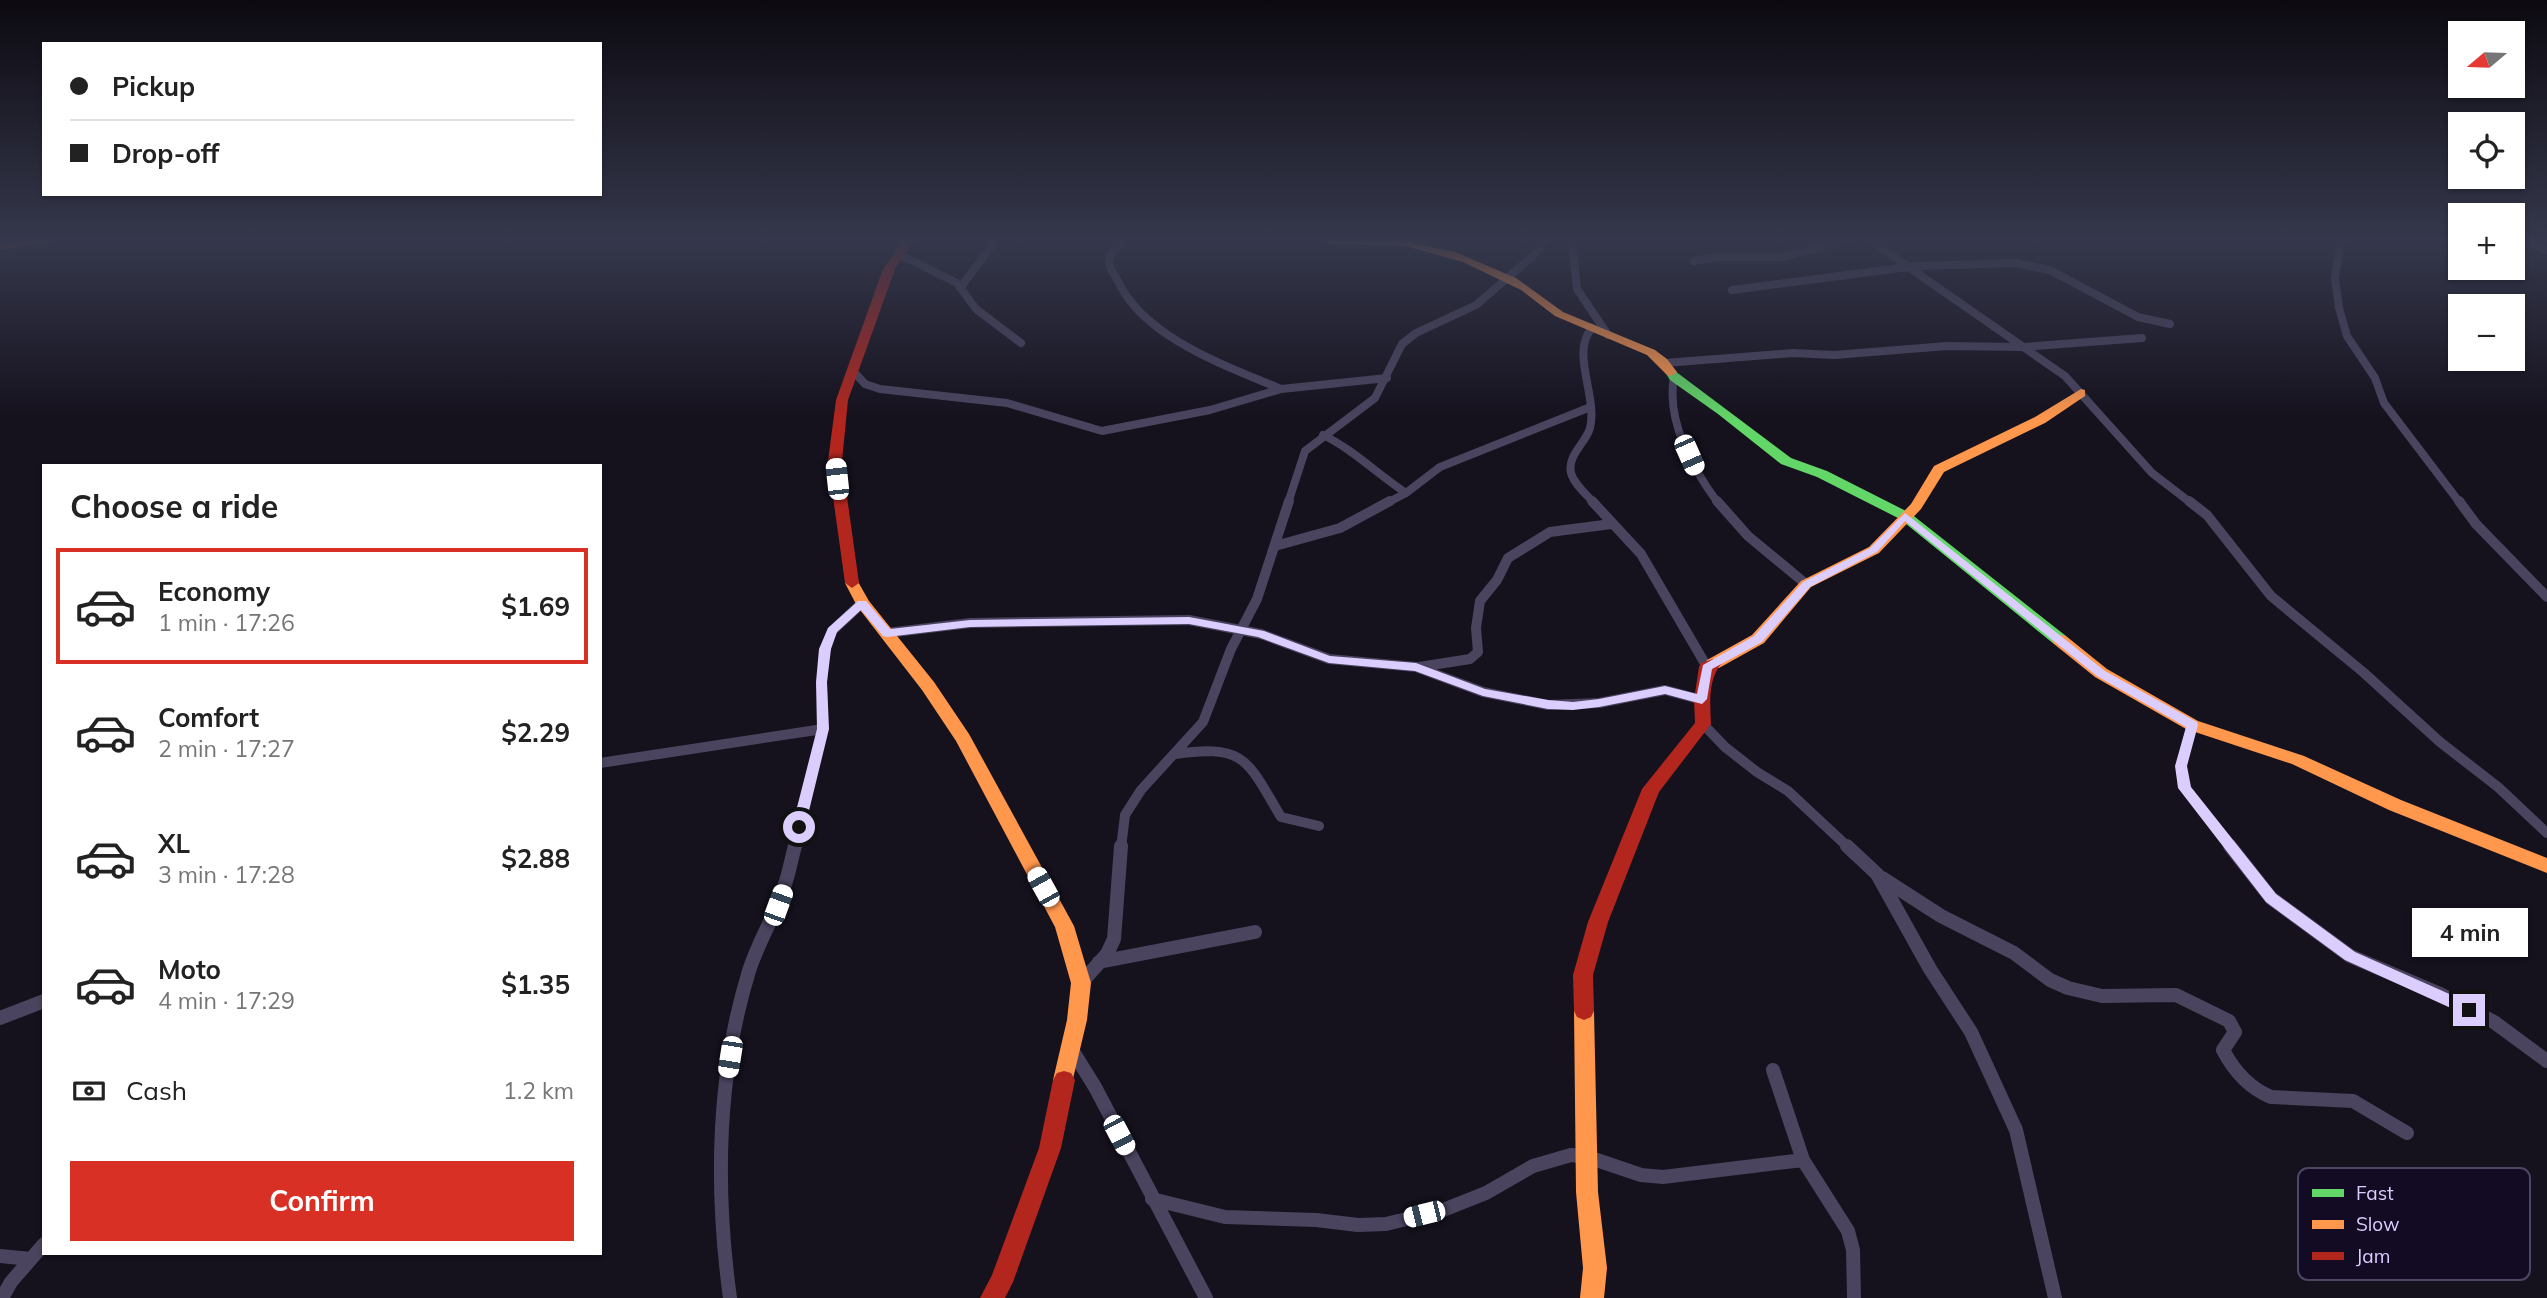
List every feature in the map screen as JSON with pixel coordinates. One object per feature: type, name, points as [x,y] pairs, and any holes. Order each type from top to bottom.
[{"type":"street","points":[[879,300],[842,400],[835,461],[850,578],[862,603],[928,685],[963,738],[1063,926],[1081,983],[1050,1148],[992,1298]]},
{"type":"street","points":[[969,300],[1004,332],[1021,342]]},
{"type":"street","points":[[1129,300],[1135,309],[1158,328],[1199,352],[1281,388]]},
{"type":"street","points":[[1081,983],[1100,962],[1114,939],[1125,816],[1141,790],[1203,722],[1275,546],[1305,451],[1323,435],[1366,407],[1387,378],[1402,344],[1416,333],[1483,300]]},
{"type":"street","points":[[1541,300],[1556,313],[1655,354],[1674,377],[1723,411],[1786,461],[1822,474],[1905,516],[2101,673],[2192,725],[2298,760],[2395,804],[2547,866]]},
{"type":"street","points":[[1584,300],[1608,335]]},
{"type":"street","points":[[1955,300],[2065,376],[2130,445],[2152,473],[2207,515],[2271,596],[2363,672],[2440,742],[2498,787],[2547,833]]},
{"type":"street","points":[[2109,300],[2141,319],[2170,324]]},
{"type":"street","points":[[2339,300],[2339,311],[2352,347],[2376,379],[2384,403],[2476,524],[2547,597]]},
{"type":"street","points":[[1591,328],[1584,337],[1582,346],[1588,378],[1590,428],[1572,460],[1571,472],[1579,487],[1641,554],[1707,667],[1702,699],[1703,724],[1651,789],[1598,922],[1583,975],[1587,1192],[1595,1268],[1592,1298]]},
{"type":"street","points":[[1665,363],[1794,353],[1834,355],[1947,346],[2023,347],[2142,338]]},
{"type":"street","points":[[854,372],[865,384],[880,389],[1007,403],[1102,431],[1210,410],[1281,388],[1387,378]]},
{"type":"street","points":[[1674,377],[1670,391],[1675,416],[1701,482],[1743,532],[1807,584]]},
{"type":"street","points":[[1707,667],[1758,639],[1807,584],[1874,550],[1916,506],[1940,469],[2040,420],[2081,393]]},
{"type":"street","points":[[1275,546],[1340,528],[1406,493],[1440,467],[1588,408]]},
{"type":"street","points":[[1323,435],[1349,448],[1370,469],[1406,493]]},
{"type":"street","points":[[887,633],[970,623],[1189,620],[1243,629],[1329,659],[1416,667],[1470,659],[1478,652],[1476,628],[1480,601],[1497,580],[1508,558],[1550,531],[1611,524]]},
{"type":"street","points":[[730,1298],[720,1178],[722,1104],[733,1033],[750,969],[784,888],[823,729],[822,682],[825,649],[832,631],[862,603]]},
{"type":"street","points":[[1416,667],[1483,692],[1548,705],[1599,703],[1665,690],[1702,699]]},
{"type":"street","points":[[1703,724],[1725,747],[1757,772],[1788,791],[1877,874],[1941,916],[2014,953],[2050,979],[2068,988],[2102,996],[2176,995],[2229,1021],[2235,1032],[2223,1050],[2251,1087],[2261,1094],[2271,1097],[2353,1101],[2407,1133]]},
{"type":"street","points":[[2192,725],[2181,766],[2185,788],[2271,898],[2350,956],[2494,1022],[2547,1061]]},
{"type":"street","points":[[602,763],[823,729]]},
{"type":"street","points":[[1175,754],[1223,751],[1238,757],[1264,789],[1281,817],[1318,826]]},
{"type":"street","points":[[1877,874],[1930,969],[1971,1032],[1997,1084],[2016,1130],[2055,1298]]},
{"type":"street","points":[[1100,962],[1255,932]]},
{"type":"street","points":[[0,1018],[42,1002]]},
{"type":"street","points":[[1071,1047],[1095,1087],[1206,1298]]},
{"type":"street","points":[[1773,1070],[1803,1160],[1848,1231],[1853,1250],[1854,1298]]},
{"type":"street","points":[[1152,1199],[1225,1217],[1316,1220],[1358,1225],[1386,1224],[1443,1210],[1476,1197],[1533,1166],[1571,1155],[1588,1157],[1641,1175],[1663,1177],[1803,1160]]},
{"type":"street","points":[[2,1298],[11,1282],[42,1246]]},
{"type":"street","points":[[0,1256],[31,1259]]},
{"type":"traffic: fast","points":[[1671,372],[1674,377],[1723,411],[1786,461],[1822,474],[1905,516],[2060,640]]},
{"type":"traffic: slow","points":[[1540,300],[1559,314],[1651,353],[1671,372]]},
{"type":"traffic: slow","points":[[1713,664],[1758,639],[1806,584],[1874,550],[1916,506],[1939,469],[2040,420],[2081,393]]},
{"type":"traffic: slow","points":[[852,583],[862,603],[928,686],[963,738],[1064,926],[1081,983],[1077,1020],[1064,1080]]},
{"type":"traffic: slow","points":[[2060,640],[2101,673],[2192,725],[2298,760],[2395,805],[2547,866]]},
{"type":"traffic: slow","points":[[1584,1011],[1587,1192],[1595,1268],[1592,1298]]},
{"type":"traffic: jam","points":[[852,583],[835,461],[842,400],[878,300]]},
{"type":"traffic: jam","points":[[1584,1011],[1583,975],[1598,922],[1651,789],[1703,724],[1702,700],[1707,667],[1713,664]]},
{"type":"traffic: jam","points":[[992,1298],[1001,1282],[1050,1148],[1064,1080]]},
{"type":"route","points":[[799,827],[823,729],[822,682],[825,649],[832,631],[862,603],[887,633],[970,623],[1189,620],[1261,634],[1329,659],[1416,667],[1458,685],[1548,705],[1599,703],[1665,690],[1702,699],[1707,667],[1758,639],[1807,584],[1874,550],[1905,516],[1941,542],[2101,673],[2192,725],[2181,766],[2185,788],[2271,898],[2350,956],[2440,994],[2469,1010]]}]
